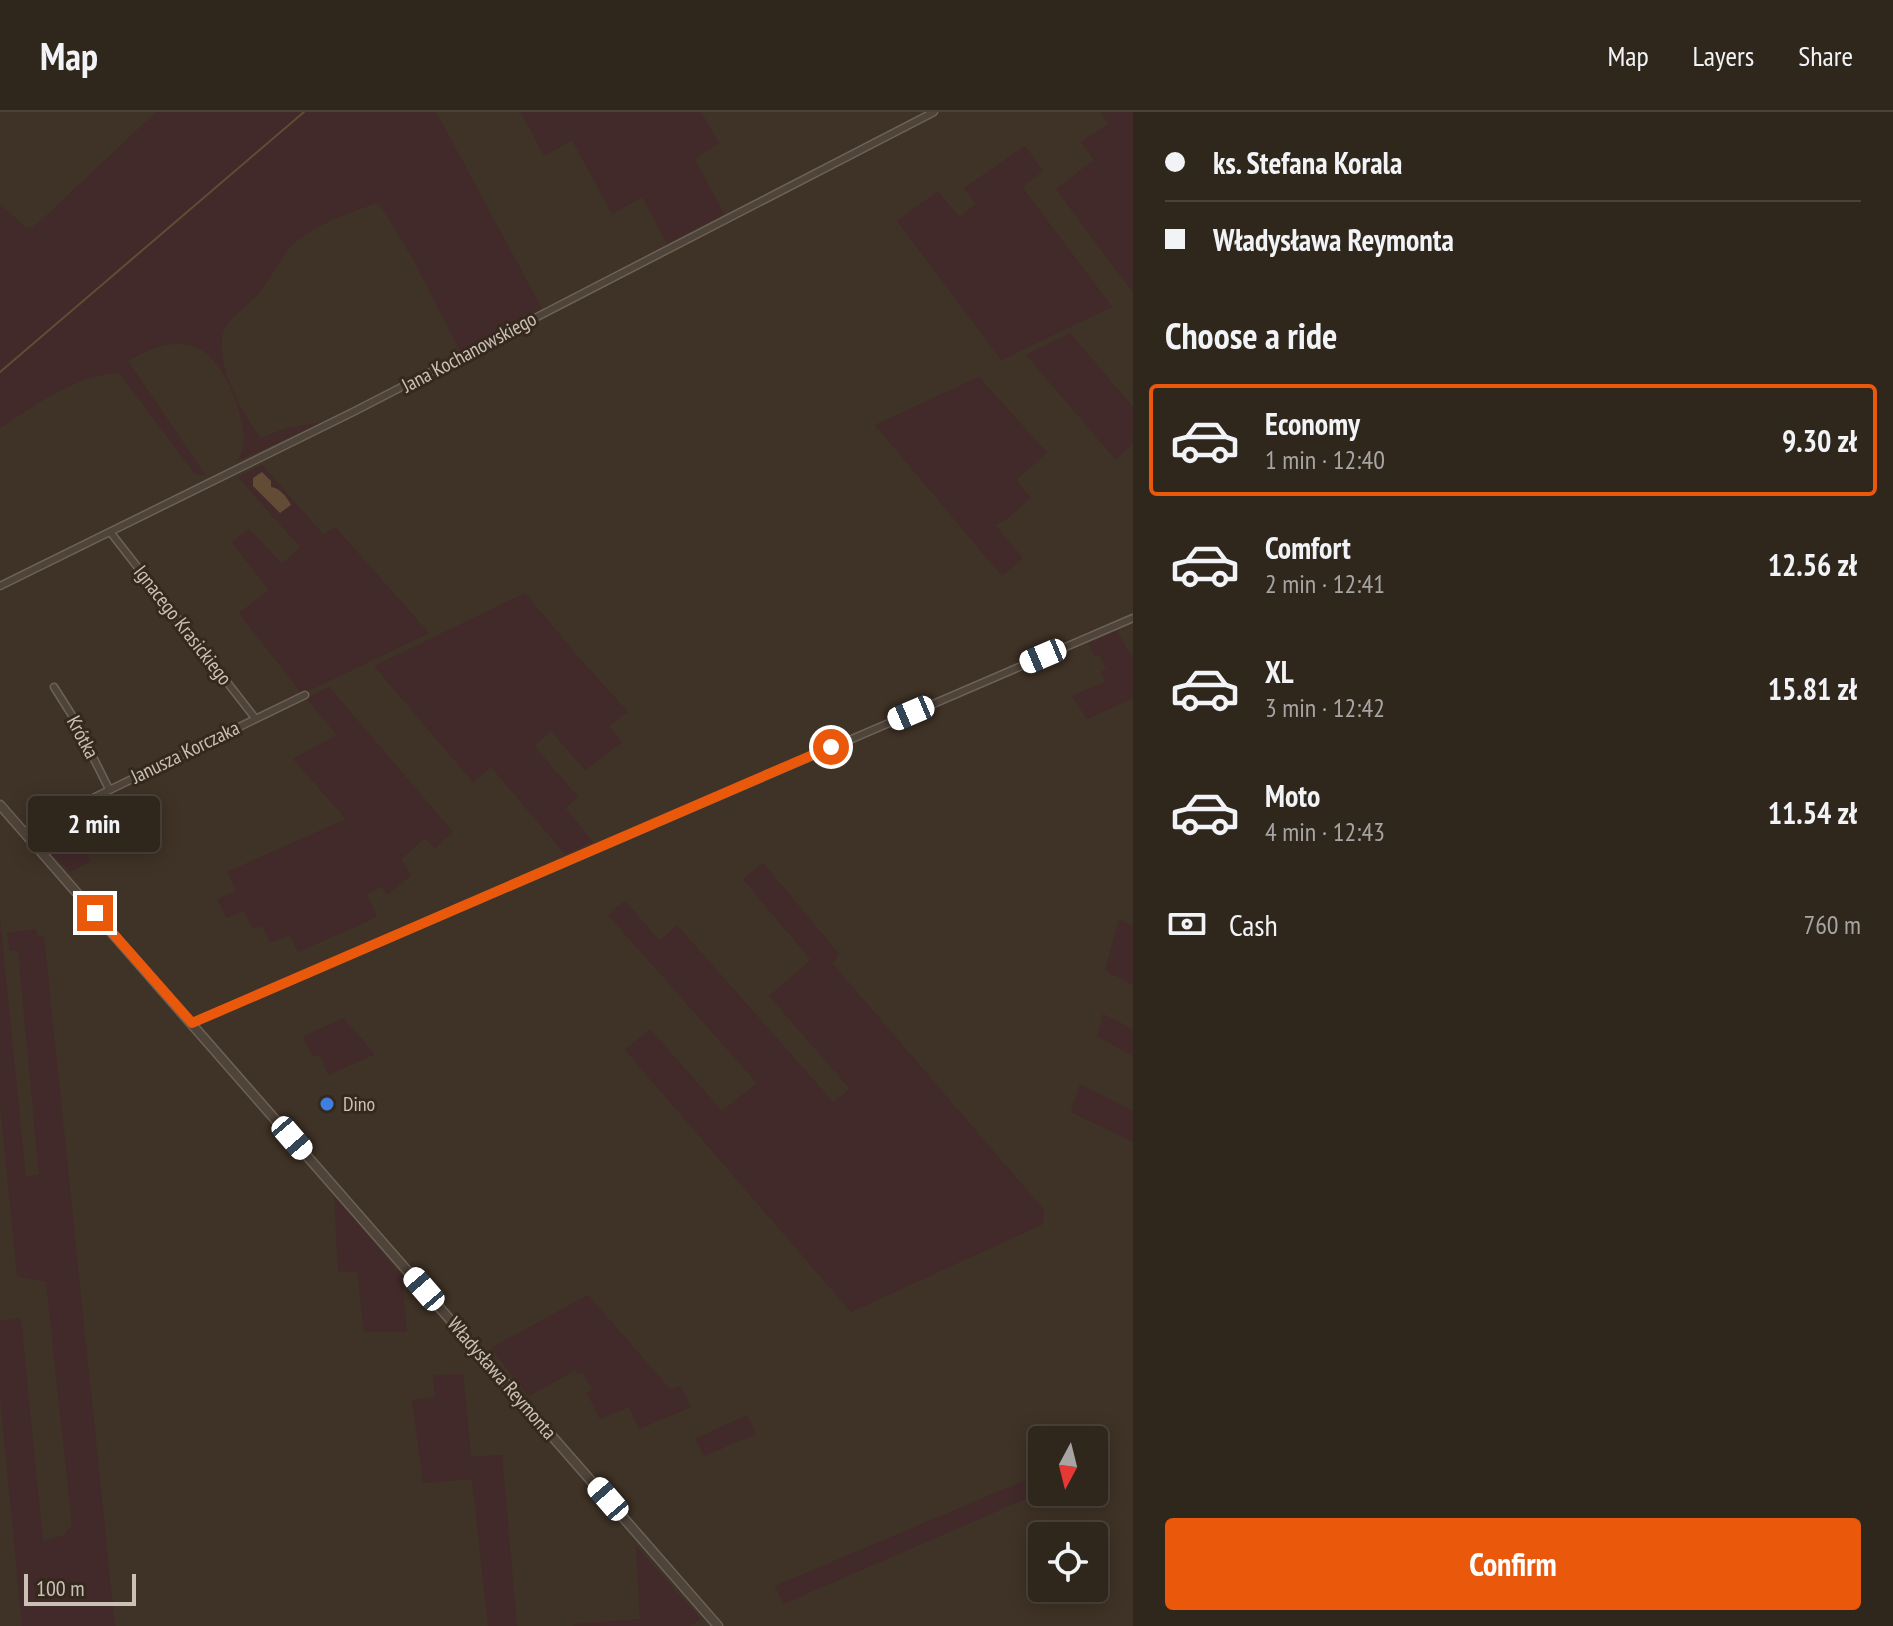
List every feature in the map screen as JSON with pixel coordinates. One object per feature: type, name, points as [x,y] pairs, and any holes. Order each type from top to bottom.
[{"type":"street","name":"Jana Kochanowskiego","points":[[0,586],[355,411],[934,112]]},
{"type":"street","name":"Ignacego Krasickiego","points":[[111,533],[255,718]]},
{"type":"street","points":[[192,1023],[1133,618]]},
{"type":"street","name":"Krótka","points":[[54,687],[73,717],[109,789]]},
{"type":"street","name":"Janusza Korczaka","points":[[23,832],[305,695]]},
{"type":"street","name":"Władysława Reymonta","points":[[0,805],[718,1626]]},
{"type":"shaded area","points":[[156,112],[436,112],[542,309],[460,351],[414,261],[376,203],[330,221],[298,241],[285,254],[258,294],[224,330],[222,356],[231,387],[261,438],[284,429],[323,422],[237,461],[242,450],[241,418],[236,400],[219,367],[198,348],[170,344],[128,361],[206,476],[195,474],[119,373],[71,385],[0,428],[0,204],[25,227],[33,228]]},
{"type":"shaded area","points":[[521,112],[701,112],[719,143],[695,159],[724,214],[667,244],[642,197],[612,214],[572,140],[544,156]]},
{"type":"shaded area","points":[[1100,112],[1133,112],[1133,293],[1056,189],[1094,160],[1081,142],[1108,124]]},
{"type":"shaded area","points":[[1025,146],[1043,171],[1022,187],[1112,307],[1001,360],[897,221],[938,191],[959,217],[976,204],[964,188]]},
{"type":"shaded area","points":[[1070,333],[1133,407],[1133,443],[1116,460],[1026,355]]},
{"type":"shaded area","points":[[979,377],[1047,453],[1016,480],[1031,498],[995,525],[1023,558],[1002,576],[875,425]]},
{"type":"shaded area","points":[[262,465],[324,535],[335,527],[429,633],[302,694],[239,613],[269,590],[232,542],[249,529],[282,564],[300,547],[238,477]]},
{"type":"shaded area","points":[[262,472],[271,481],[271,487],[283,493],[291,505],[280,513],[253,486],[253,478]]},
{"type":"shaded area","points":[[525,593],[628,712],[609,726],[622,742],[585,770],[551,731],[534,746],[578,797],[565,808],[593,842],[565,854],[491,767],[473,782],[374,666]]},
{"type":"shaded area","points":[[1117,631],[1133,659],[1133,698],[1087,719],[1072,696],[1105,682],[1101,672],[1106,669],[1099,654],[1094,656],[1089,643]]},
{"type":"shaded area","points":[[329,687],[453,832],[435,848],[425,838],[401,859],[411,875],[387,895],[382,886],[367,894],[377,917],[298,952],[290,935],[270,943],[263,926],[253,929],[244,910],[227,918],[217,899],[236,891],[227,872],[346,819],[293,759],[337,735],[306,698]]},
{"type":"shaded area","points":[[62,816],[91,861],[70,872],[36,838],[34,832],[37,827]]},
{"type":"shaded area","points":[[763,863],[839,954],[832,963],[1044,1210],[1043,1224],[851,1312],[625,1050],[650,1029],[722,1111],[757,1083],[608,915],[625,901],[660,941],[677,925],[833,1102],[850,1089],[769,996],[811,960],[743,879]]},
{"type":"shaded area","points":[[0,919],[26,1177],[39,1175],[18,951],[10,951],[7,933],[36,929],[38,936],[44,936],[115,1626],[22,1626],[0,1396],[0,1321],[21,1318],[43,1541],[64,1535],[72,1525],[46,1282],[17,1276],[0,1103]]},
{"type":"shaded area","points":[[1119,919],[1133,926],[1133,985],[1105,970]]},
{"type":"shaded area","points":[[1103,1014],[1133,1029],[1133,1056],[1097,1036]]},
{"type":"shaded area","points":[[343,1018],[375,1054],[328,1075],[320,1055],[313,1057],[303,1037]]},
{"type":"shaded area","points":[[1080,1084],[1133,1111],[1133,1142],[1071,1112]]},
{"type":"shaded area","points":[[334,1196],[402,1276],[407,1332],[364,1332],[357,1272],[338,1272]]},
{"type":"shaded area","points":[[588,1295],[670,1389],[681,1386],[691,1407],[639,1429],[629,1407],[600,1419],[587,1393],[592,1390],[583,1372],[578,1374],[576,1370],[528,1396],[491,1348]]},
{"type":"shaded area","points":[[463,1374],[471,1457],[502,1455],[517,1626],[488,1626],[472,1479],[423,1483],[412,1400],[435,1397],[433,1375]]},
{"type":"shaded area","points":[[747,1415],[756,1434],[704,1456],[695,1439]]},
{"type":"shaded area","points":[[1028,1479],[1028,1498],[783,1604],[775,1586]]},
{"type":"shaded area","points":[[636,1546],[701,1619],[690,1626],[573,1626],[640,1619]]},
{"type":"waterway","points":[[0,372],[304,112]]},
{"type":"place","name":"Dino","points":[[327,1104]]},
{"type":"route","points":[[95,913],[192,1023],[831,747]]}]
